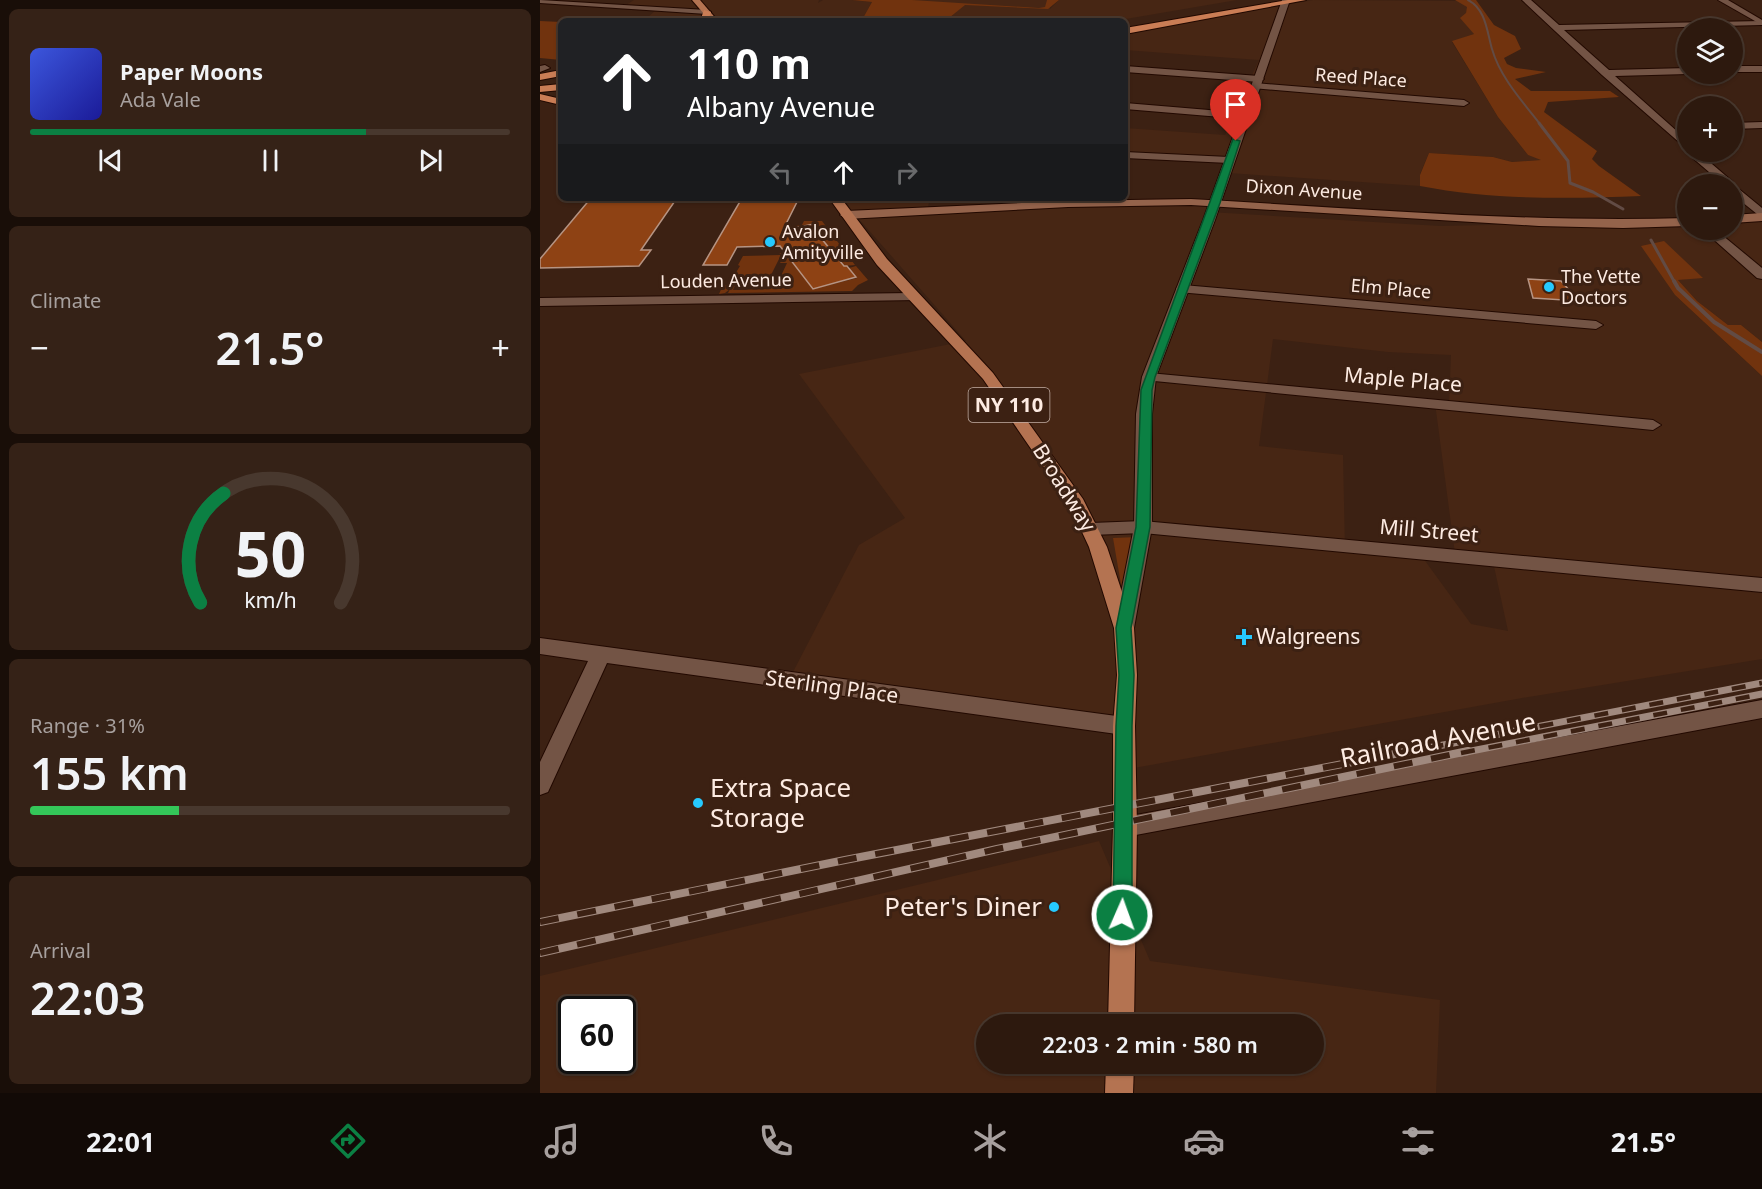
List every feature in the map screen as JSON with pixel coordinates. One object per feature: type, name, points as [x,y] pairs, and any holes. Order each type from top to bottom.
[{"type":"highway","points":[[1128,21],[1252,0]]},
{"type":"highway","points":[[1128,30],[1302,0]]},
{"type":"highway","points":[[705,18],[707,12]]},
{"type":"highway","points":[[541,73],[558,73]]},
{"type":"highway","points":[[541,73],[558,77]]},
{"type":"highway","points":[[540,88],[558,87]]},
{"type":"highway","points":[[540,97],[558,101]]},
{"type":"main road","points":[[696,0],[712,18]]},
{"type":"main road","name":"Broadway","points":[[837,201],[882,262],[912,297],[988,376],[1077,503],[1091,529],[1124,628],[1127,675],[1124,726],[1125,828],[1120,1014]]},
{"type":"main road","name":"Dixon Avenue","points":[[846,215],[1086,203],[1215,203],[1539,222],[1677,222]]},
{"type":"main road","points":[[1743,218],[1762,215]]},
{"type":"main road","points":[[1119,1093],[1120,1074]]},
{"type":"street","points":[[1526,0],[1677,138]]},
{"type":"street","points":[[1722,0],[1762,23]]},
{"type":"street","points":[[540,1],[707,12]]},
{"type":"street","points":[[1124,628],[1143,527],[1144,414],[1149,377],[1215,203],[1286,1]]},
{"type":"street","points":[[1556,28],[1762,23]]},
{"type":"street","name":"Reed Place","points":[[1128,69],[1464,103]]},
{"type":"street","points":[[1743,69],[1762,69]]},
{"type":"street","points":[[1605,73],[1677,70]]},
{"type":"street","points":[[1128,106],[1245,116]]},
{"type":"street","points":[[1743,126],[1762,125]]},
{"type":"street","points":[[1666,128],[1677,128]]},
{"type":"street","points":[[1128,155],[1229,160]]},
{"type":"street","points":[[1704,162],[1717,174]]},
{"type":"street","points":[[1743,198],[1762,215]]},
{"type":"street","points":[[1721,240],[1762,275]]},
{"type":"street","name":"Elm Place","points":[[1183,289],[1596,325]]},
{"type":"street","name":"Louden Avenue","points":[[540,302],[912,297]]},
{"type":"street","name":"Maple Place","points":[[1149,377],[1653,425]]},
{"type":"street","name":"Mill Street","points":[[1091,529],[1143,527],[1762,585]]},
{"type":"street","name":"Sterling Place","points":[[540,646],[1124,726]]},
{"type":"street","points":[[540,785],[601,655]]},
{"type":"street","name":"Railroad Avenue","points":[[1125,828],[1762,709]]},
{"type":"shaded area","points":[[634,0],[819,0],[818,3],[823,0],[852,0],[872,2],[863,18],[649,18],[656,10],[626,5]]},
{"type":"shaded area","points":[[852,0],[912,0],[1039,8],[1045,7],[1047,0],[1059,0],[1048,9],[965,5],[949,18],[863,18],[872,2]]},
{"type":"shaded area","points":[[889,0],[1050,0],[1050,9],[1059,0],[1237,0],[1128,19],[949,18],[964,5]]},
{"type":"shaded area","points":[[1313,0],[1460,1],[1468,7],[1466,13],[1474,34],[1452,42],[1498,117],[1528,155],[1543,160],[1512,162],[1493,157],[1429,153],[1420,174],[1420,186],[1229,173],[1233,163],[1128,157],[1128,128],[1225,135],[1259,60],[1128,50],[1128,32]]},
{"type":"shaded area","points":[[1455,0],[1476,0],[1494,25],[1515,36],[1521,49],[1504,58],[1507,64],[1516,68],[1546,72],[1515,79],[1531,91],[1610,91],[1619,97],[1548,102],[1544,112],[1597,151],[1592,159],[1641,196],[1586,198],[1502,196],[1420,186],[1420,175],[1429,153],[1493,157],[1512,162],[1541,160],[1528,155],[1498,117],[1452,41],[1474,34],[1460,18],[1466,13],[1467,7]]},
{"type":"shaded area","points":[[540,21],[558,22],[558,60],[540,58]]},
{"type":"shaded area","points":[[846,201],[929,201],[928,207],[1213,202],[1209,212],[1440,226],[1677,221],[1677,240],[1743,240],[1743,216],[1762,213],[1762,342],[1741,325],[1728,325],[1697,301],[1678,280],[1702,277],[1648,246],[1642,246],[1675,295],[1762,376],[1762,659],[1522,698],[1134,768],[1134,730],[793,672],[859,545],[905,518],[799,374],[966,341],[851,210]],"holes":[[[1273,339],[1388,352],[1451,355],[1449,404],[1435,403],[1455,554],[1492,557],[1508,631],[1471,624],[1423,558],[1345,550],[1343,455],[1259,446]]]},
{"type":"shaded area","points":[[804,221],[822,221],[855,265],[844,266],[821,238],[824,236],[817,225],[792,226],[802,225]]},
{"type":"shaded area","points":[[1664,241],[1703,278],[1678,280],[1697,301],[1728,325],[1741,325],[1762,342],[1762,376],[1675,295],[1641,246]]},
{"type":"shaded area","points":[[786,251],[813,289],[857,278],[849,268],[856,266],[868,280],[852,291],[728,293],[730,289],[719,294],[723,285],[735,285],[733,290],[770,289],[774,278],[780,278],[787,263],[780,263],[785,254],[779,254]]},
{"type":"shaded area","points":[[781,255],[770,277],[734,278],[729,284],[743,256]]},
{"type":"shaded area","points":[[1138,537],[1123,596],[1113,538]]},
{"type":"shaded area","points":[[1099,841],[1150,961],[1440,1000],[1436,1093],[540,1093],[540,976]]},
{"type":"building","points":[[588,201],[675,201],[641,250],[651,250],[639,266],[540,268],[540,259]]},
{"type":"building","points":[[740,201],[798,201],[783,230],[814,224],[824,237],[821,238],[856,277],[813,289],[780,246],[737,247],[727,265],[703,265]]},
{"type":"building","name":"The Vette Doctors","points":[[1528,279],[1561,281],[1579,301],[1533,298]]},
{"type":"waterway","points":[[1468,0],[1479,9],[1482,15],[1500,69],[1540,124]]},
{"type":"waterway","points":[[1539,123],[1568,161],[1570,183],[1593,192],[1623,209]]},
{"type":"waterway","points":[[1651,240],[1675,283]]},
{"type":"waterway","points":[[1674,281],[1678,288],[1714,322],[1762,352]]},
{"type":"railway","points":[[1402,753],[1762,683]]},
{"type":"railway","points":[[1461,753],[1762,694]]},
{"type":"railway","points":[[540,922],[845,860],[1410,751]]},
{"type":"railway","points":[[540,953],[997,849],[1468,751]]},
{"type":"place","name":"Avalon Amityville","points":[[770,242]]},
{"type":"place","name":"The Vette Doctors","points":[[1549,287]]},
{"type":"place","name":"Walgreens","points":[[1244,637]]},
{"type":"place","name":"Extra Space Storage","points":[[698,803]]},
{"type":"place","name":"Peter's Diner","points":[[1054,907]]},
{"type":"route","points":[[1122,915],[1125,828],[1124,726],[1127,675],[1124,628],[1143,527],[1146,390],[1236,141]]}]
